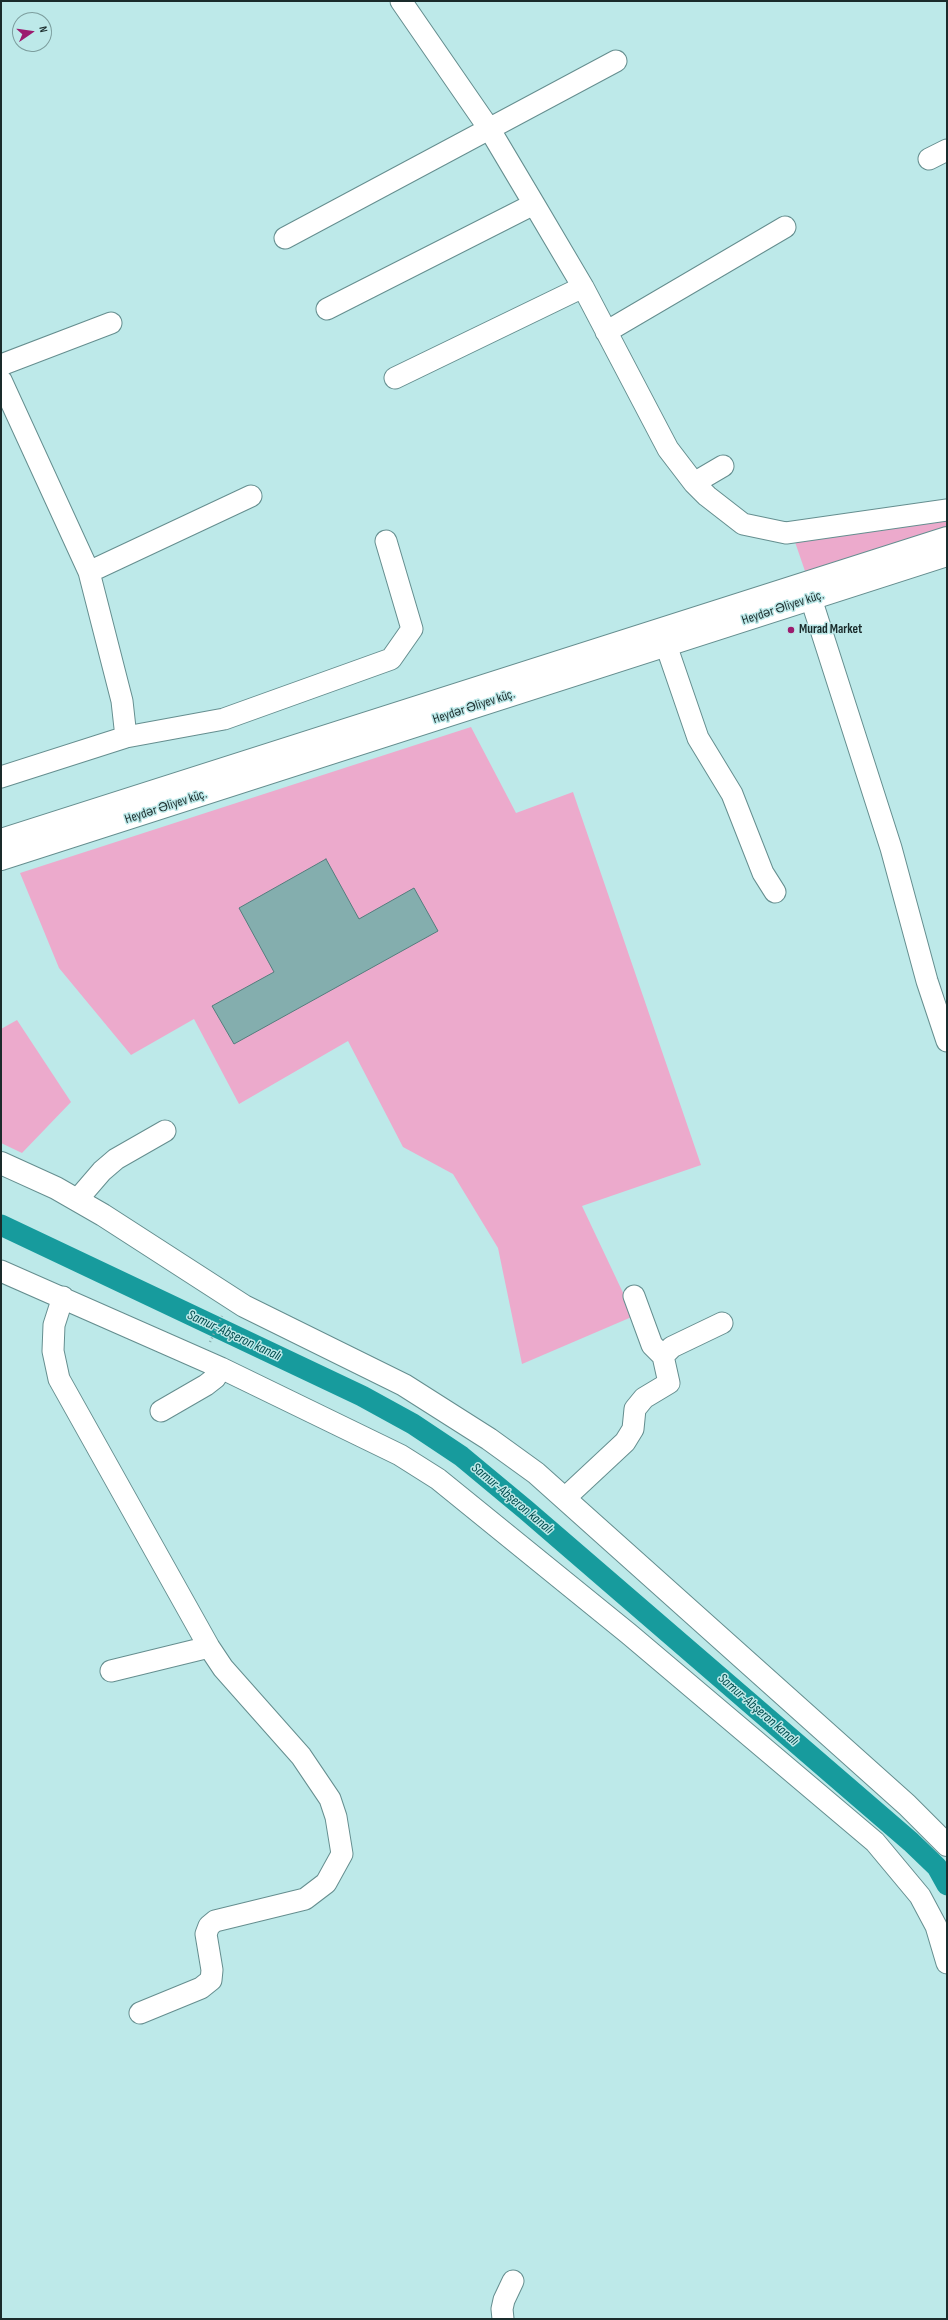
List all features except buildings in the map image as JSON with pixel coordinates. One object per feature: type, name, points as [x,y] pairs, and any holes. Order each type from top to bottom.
[{"type":"main road","name":"Heydər Əliyev küç.","points":[[1,859],[666,645],[947,538]]},
{"type":"main road","name":"Heydər Əliyev küç.","points":[[1,840],[809,591],[947,555]]},
{"type":"main road","points":[[1,1163],[77,1200],[244,1306],[404,1385],[489,1439],[536,1473],[565,1498],[907,1804],[947,1845]]},
{"type":"street","points":[[401,1],[490,130],[583,287],[668,448],[694,483],[727,513],[743,524],[786,533],[947,510]]},
{"type":"street","points":[[285,238],[490,130],[616,60]]},
{"type":"street","points":[[327,309],[534,204]]},
{"type":"street","points":[[606,332],[785,227]]},
{"type":"street","points":[[395,378],[583,287]]},
{"type":"street","points":[[1,365],[111,323]]},
{"type":"street","points":[[1,380],[89,572],[122,701],[126,737]]},
{"type":"street","points":[[694,483],[723,466]]},
{"type":"street","points":[[89,572],[251,496]]},
{"type":"street","points":[[1,777],[126,737],[224,719],[391,659],[412,629],[411,619],[386,541]]},
{"type":"street","points":[[809,591],[886,833],[927,981],[947,1041]]},
{"type":"street","points":[[666,645],[698,738],[732,794],[742,815],[762,873],[775,892]]},
{"type":"street","points":[[77,1200],[102,1171],[116,1159],[165,1131]]},
{"type":"street","points":[[1,1271],[63,1297],[221,1368],[400,1455],[438,1479],[635,1639],[875,1842],[920,1896],[936,1926],[947,1962]]},
{"type":"street","points":[[565,1498],[625,1442],[633,1429],[635,1409],[644,1398],[668,1383],[663,1356],[652,1345],[634,1296]]},
{"type":"street","points":[[63,1297],[54,1325],[53,1351],[60,1379],[210,1647],[224,1668],[301,1756],[330,1799],[336,1817],[342,1854],[326,1883],[305,1899],[215,1921],[209,1926],[206,1934],[212,1970],[211,1980],[201,1988],[140,2013]]},
{"type":"street","points":[[663,1356],[672,1347],[722,1323]]},
{"type":"street","points":[[161,1411],[206,1385],[215,1378],[221,1368]]},
{"type":"street","points":[[111,1671],[210,1647]]},
{"type":"street","points":[[504,2319],[502,2309],[504,2300],[513,2281]]},
{"type":"path","points":[[208,1345],[222,1314]]},
{"type":"shaded area","points":[[947,516],[947,528],[806,574],[795,542]]},
{"type":"shaded area","points":[[471,727],[516,813],[573,792],[701,1165],[582,1206],[634,1316],[522,1364],[498,1248],[453,1174],[403,1147],[348,1041],[239,1104],[194,1019],[131,1055],[59,968],[20,873]]},
{"type":"shaded area","points":[[17,1020],[71,1102],[22,1153],[1,1143],[1,1029]]},
{"type":"waterway","name":"Samur-Abşeron kanalı","points":[[1,1225],[362,1396],[413,1424],[461,1456],[526,1510],[911,1842],[937,1867],[947,1885]]},
{"type":"place","name":"Murad Market","points":[[791,630]]}]
